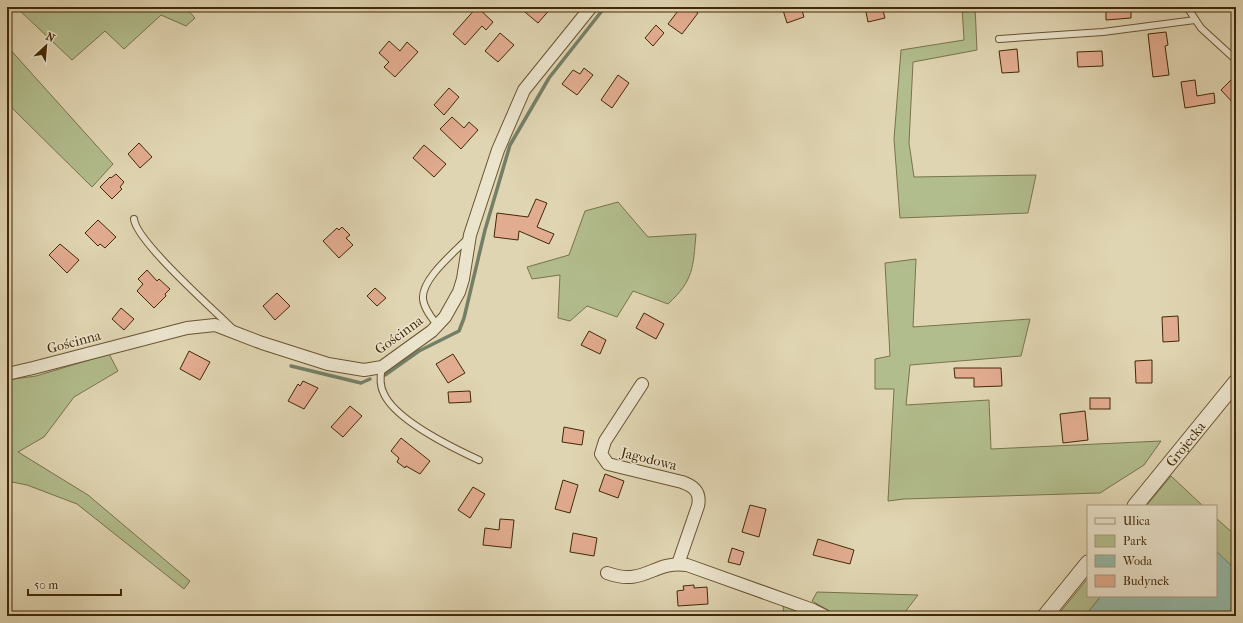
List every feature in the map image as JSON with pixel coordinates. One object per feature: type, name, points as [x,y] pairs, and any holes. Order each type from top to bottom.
[{"type":"street","name":"Gościnna","points":[[7,374],[187,328],[209,325],[237,332],[271,346],[334,365],[364,370],[382,367],[438,326],[450,309],[461,286],[470,236],[498,150],[524,90],[591,7]]},
{"type":"street","name":"Grojecka","points":[[1136,505],[1236,382]]},
{"type":"street","name":"Jagodowa","points":[[642,384],[605,441],[601,454],[608,464],[682,482],[696,490],[699,496],[698,506],[678,564]]},
{"type":"street","points":[[607,573],[620,577],[633,578],[647,574],[662,566],[678,564],[699,568],[813,610],[825,616]]},
{"type":"street","points":[[1045,616],[1087,564]]},
{"type":"lane","points":[[1187,7],[1208,36],[1236,60]]},
{"type":"lane","points":[[999,39],[1103,32],[1195,20]]},
{"type":"lane","points":[[134,219],[138,229],[155,251],[237,332]]},
{"type":"lane","points":[[438,326],[430,316],[423,300],[426,284],[470,236]]},
{"type":"lane","points":[[382,367],[381,387],[390,403],[439,440],[479,460]]},
{"type":"green space","points":[[16,7],[185,7],[195,18],[186,26],[161,15],[124,49],[105,31],[72,60]]},
{"type":"green space","points":[[962,7],[975,7],[977,50],[913,62],[909,143],[914,177],[1036,175],[1028,213],[900,218],[894,139],[901,50],[964,40]]},
{"type":"green space","points":[[7,46],[113,164],[92,187],[7,103]]},
{"type":"green space","points":[[618,202],[648,237],[696,234],[693,264],[691,272],[683,288],[668,304],[633,291],[617,317],[587,306],[570,321],[558,318],[560,275],[532,279],[527,267],[569,255],[585,211]]},
{"type":"green space","points":[[916,259],[913,327],[1030,319],[1021,356],[910,365],[906,405],[989,400],[991,449],[1161,441],[1144,465],[1100,493],[904,499],[888,501],[894,389],[875,389],[875,359],[890,356],[885,263]]},
{"type":"green space","points":[[109,354],[118,371],[74,397],[44,437],[18,452],[88,495],[190,581],[184,589],[77,504],[27,485],[7,481],[7,380],[36,376]]},
{"type":"green space","points":[[1171,476],[1202,505],[1147,505]]},
{"type":"green space","points":[[1217,519],[1236,536],[1236,575],[1217,557]]},
{"type":"green space","points":[[1087,579],[1087,597],[1100,597],[1085,616],[1057,616]]},
{"type":"green space","points":[[817,592],[918,595],[902,616],[838,616],[812,601]]},
{"type":"green space","points":[[783,606],[811,616],[784,616]]},
{"type":"water","points":[[1217,552],[1236,570],[1236,616],[1085,616],[1100,597],[1217,597]]},
{"type":"building","points":[[477,7],[493,22],[486,30],[482,26],[465,45],[453,34]]},
{"type":"building","points":[[519,7],[552,7],[538,23]]},
{"type":"building","points":[[681,7],[690,7],[698,13],[682,34],[668,24]]},
{"type":"building","points":[[782,7],[801,7],[804,17],[787,23]]},
{"type":"building","points":[[865,7],[882,7],[885,18],[868,22]]},
{"type":"building","points":[[1106,7],[1131,7],[1131,18],[1106,20]]},
{"type":"building","points":[[656,25],[664,33],[653,46],[645,38]]},
{"type":"building","points":[[1166,32],[1168,45],[1165,46],[1169,75],[1153,77],[1148,34]]},
{"type":"building","points":[[500,33],[514,45],[498,62],[485,51]]},
{"type":"building","points":[[389,41],[400,51],[407,42],[418,52],[395,77],[384,67],[389,62],[379,53]]},
{"type":"building","points":[[1017,49],[1019,72],[1002,73],[999,51]]},
{"type":"building","points":[[1102,51],[1103,66],[1078,67],[1077,52]]},
{"type":"building","points":[[584,68],[593,75],[577,95],[562,84],[573,70],[580,74]]},
{"type":"building","points":[[618,75],[629,83],[612,108],[601,100]]},
{"type":"building","points":[[1236,75],[1236,106],[1221,90]]},
{"type":"building","points":[[1195,80],[1197,96],[1214,93],[1215,103],[1185,108],[1181,82]]},
{"type":"building","points":[[449,88],[459,97],[444,115],[434,105]]},
{"type":"building","points":[[452,117],[464,128],[469,122],[478,130],[461,149],[440,129]]},
{"type":"building","points":[[139,143],[152,157],[140,168],[128,154]]},
{"type":"building","points":[[424,145],[446,164],[434,177],[413,158]]},
{"type":"building","points":[[116,174],[124,182],[120,187],[122,189],[112,199],[100,187],[110,177],[111,178]]},
{"type":"building","points":[[536,199],[547,203],[537,227],[554,234],[549,244],[519,231],[518,240],[494,237],[497,213],[528,217]]},
{"type":"building","points":[[98,220],[116,237],[105,248],[100,244],[98,246],[85,233]]},
{"type":"building","points":[[342,227],[350,235],[346,238],[353,245],[339,258],[323,241],[337,228],[339,230]]},
{"type":"building","points":[[60,244],[79,260],[67,273],[49,255]]},
{"type":"building","points":[[147,270],[157,281],[159,279],[170,289],[165,294],[166,296],[154,308],[137,291],[143,284],[138,279]]},
{"type":"building","points":[[375,288],[386,298],[377,306],[367,296]]},
{"type":"building","points":[[277,293],[290,306],[275,320],[263,306]]},
{"type":"building","points":[[121,308],[134,319],[124,330],[112,319]]},
{"type":"building","points":[[644,313],[664,324],[656,339],[636,328]]},
{"type":"building","points":[[1178,316],[1179,341],[1163,342],[1162,317]]},
{"type":"building","points":[[589,331],[606,340],[600,354],[581,345]]},
{"type":"building","points":[[189,351],[210,362],[200,380],[180,369]]},
{"type":"building","points":[[453,354],[465,373],[448,383],[436,364]]},
{"type":"building","points":[[1152,360],[1152,383],[1136,383],[1135,361]]},
{"type":"building","points":[[954,368],[1001,368],[1002,386],[974,387],[974,378],[955,378]]},
{"type":"building","points":[[303,381],[318,388],[304,409],[288,401],[298,384],[300,386]]},
{"type":"building","points":[[470,391],[471,402],[449,403],[448,392]]},
{"type":"building","points":[[1090,398],[1110,398],[1110,409],[1090,409]]},
{"type":"building","points":[[350,406],[362,416],[343,437],[331,427]]},
{"type":"building","points":[[1085,411],[1088,440],[1063,443],[1060,414]]},
{"type":"building","points":[[564,427],[584,431],[582,445],[562,442]]},
{"type":"building","points":[[401,438],[430,461],[420,474],[406,466],[405,468],[397,462],[399,458],[391,451]]},
{"type":"building","points":[[605,474],[624,481],[618,498],[599,491]]},
{"type":"building","points":[[563,480],[578,485],[570,513],[555,509]]},
{"type":"building","points":[[473,487],[485,494],[470,518],[458,510]]},
{"type":"building","points":[[750,505],[766,509],[759,537],[742,532]]},
{"type":"building","points":[[500,519],[514,520],[511,548],[483,545],[485,528],[499,530]]},
{"type":"building","points":[[573,533],[597,538],[594,556],[570,552]]},
{"type":"building","points":[[818,539],[854,550],[850,564],[813,555]]},
{"type":"building","points":[[732,548],[744,552],[740,565],[728,562]]},
{"type":"building","points":[[694,585],[694,588],[707,587],[708,604],[678,606],[677,591],[684,590],[683,586]]},
{"type":"waterway","points":[[385,375],[419,351],[459,331],[464,318],[485,230],[510,145],[549,78],[605,7]]},
{"type":"waterway","points":[[291,366],[361,383],[370,379]]}]
